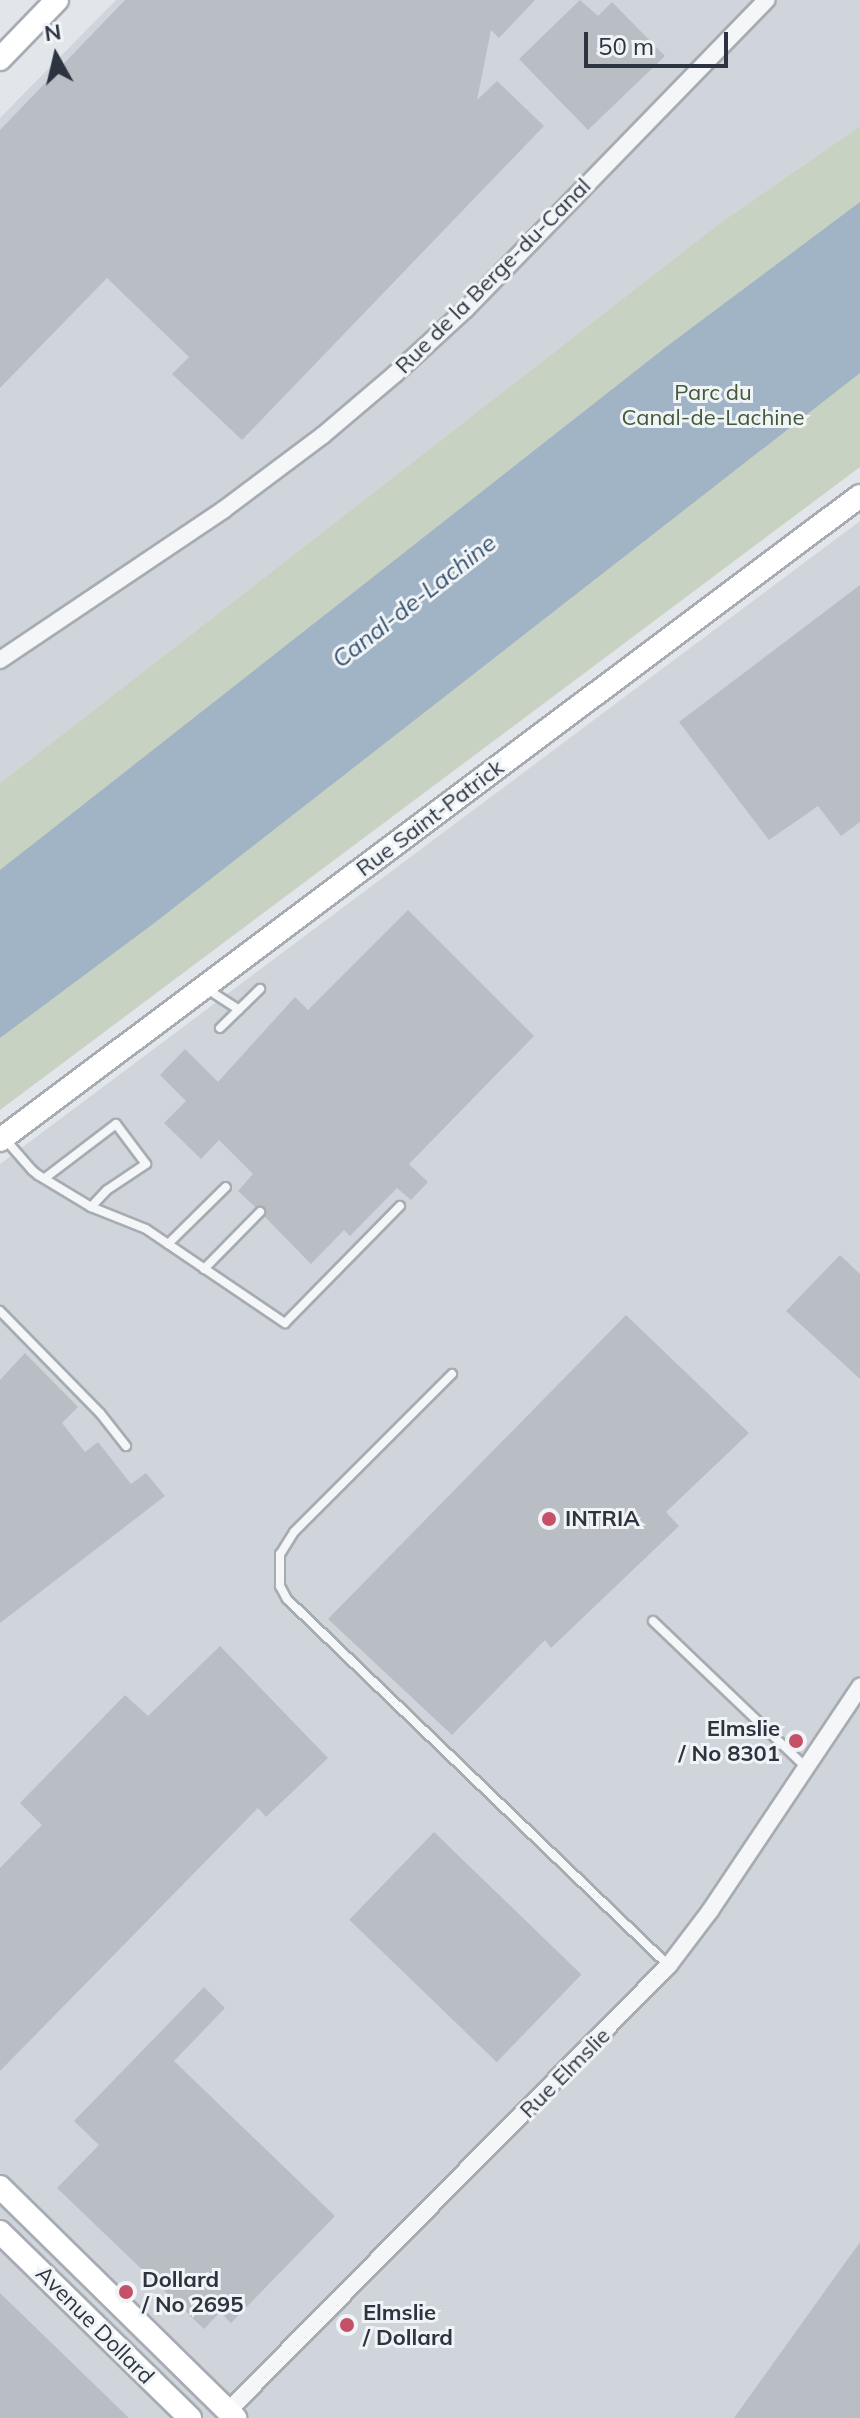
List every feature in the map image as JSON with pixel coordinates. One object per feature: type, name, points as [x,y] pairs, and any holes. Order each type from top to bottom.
[{"type":"main road","points":[[0,59],[57,0]]},
{"type":"main road","name":"Rue Saint-Patrick","points":[[2,1138],[860,496]]},
{"type":"main road","name":"Avenue Dollard","points":[[0,2187],[228,2416]]},
{"type":"main road","name":"Avenue Dollard","points":[[0,2232],[190,2418]]},
{"type":"street","name":"Rue de la Berge-du-Canal","points":[[0,660],[223,510],[322,436],[395,374],[466,309],[766,0]]},
{"type":"street","name":"Rue Elmslie","points":[[228,2416],[669,1965],[860,1687]]},
{"type":"lane","points":[[204,987],[239,1010]]},
{"type":"lane","points":[[220,1028],[260,989]]},
{"type":"lane","points":[[45,1178],[116,1124],[146,1164],[107,1190],[91,1207]]},
{"type":"lane","points":[[2,1138],[32,1170],[91,1207],[146,1229],[285,1323],[400,1206]]},
{"type":"lane","points":[[168,1244],[226,1187]]},
{"type":"lane","points":[[204,1269],[260,1212]]},
{"type":"lane","points":[[0,1311],[100,1413],[126,1446]]},
{"type":"lane","points":[[452,1374],[294,1532],[280,1554],[280,1586],[287,1599],[669,1965]]},
{"type":"lane","points":[[653,1621],[806,1767]]},
{"type":"shaded area","points":[[116,0],[860,0],[860,126],[720,223],[0,783],[0,118]]},
{"type":"shaded area","points":[[860,521],[860,2418],[0,2418],[0,1164]]},
{"type":"green space","name":"Parc du Canal-de-Lachine","points":[[860,126],[860,467],[0,1110],[0,783],[720,223]]},
{"type":"water","name":"Canal-de-Lachine","points":[[860,202],[860,373],[153,924],[0,1038],[0,870],[666,347]]},
{"type":"building","points":[[125,0],[535,0],[499,38],[491,30],[477,100],[497,81],[544,126],[242,440],[172,374],[189,357],[107,278],[0,388],[0,130]]},
{"type":"building","points":[[580,0],[598,16],[612,2],[665,56],[588,130],[519,59]]},
{"type":"building","points":[[860,585],[860,822],[841,836],[818,806],[769,840],[679,722]]},
{"type":"building","points":[[408,910],[534,1036],[409,1164],[428,1182],[411,1200],[397,1188],[350,1236],[344,1230],[311,1264],[265,1217],[265,1208],[255,1207],[238,1191],[253,1174],[219,1140],[201,1159],[164,1123],[186,1101],[160,1075],[185,1049],[218,1082],[295,997],[308,1010]]},
{"type":"building","points":[[840,1255],[860,1274],[860,1379],[786,1311]]},
{"type":"building","name":"INTRIA","points":[[626,1315],[749,1433],[666,1512],[679,1526],[551,1648],[545,1640],[452,1735],[328,1619]]},
{"type":"building","points":[[25,1353],[78,1407],[62,1423],[85,1452],[98,1442],[131,1484],[146,1473],[165,1496],[0,1623],[0,1380]]},
{"type":"building","points":[[220,1646],[328,1758],[266,1817],[258,1808],[0,2071],[0,1868],[42,1825],[20,1803],[125,1695],[148,1716]]},
{"type":"building","points":[[434,1832],[581,1974],[497,2062],[349,1920]]},
{"type":"building","points":[[204,1987],[225,2008],[174,2061],[335,2216],[231,2323],[220,2312],[204,2329],[57,2188],[99,2145],[74,2121]]},
{"type":"building","points":[[860,2242],[860,2418],[734,2418]]},
{"type":"building","points":[[0,2293],[129,2418],[0,2418]]},
{"type":"place","name":"INTRIA","points":[[549,1519]]},
{"type":"place","name":"Elmslie / No 8301","points":[[796,1741]]},
{"type":"place","name":"Dollard / No 2695","points":[[126,2292]]},
{"type":"place","name":"Elmslie / Dollard","points":[[347,2325]]}]
